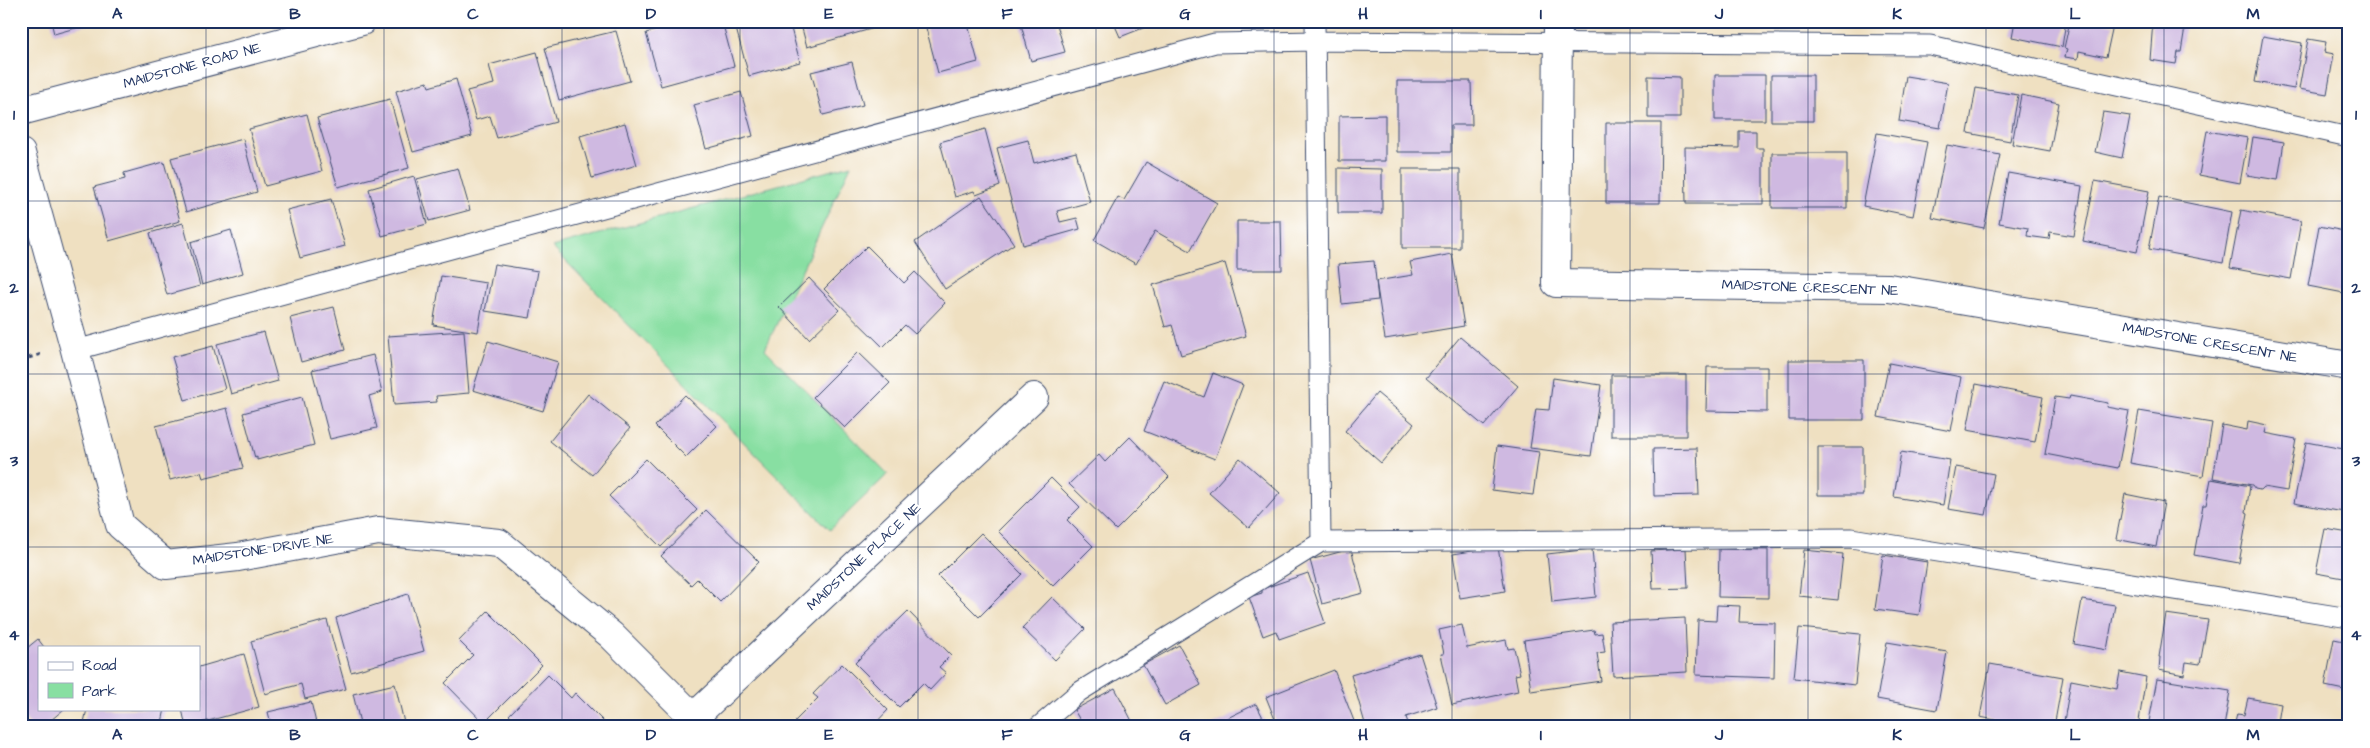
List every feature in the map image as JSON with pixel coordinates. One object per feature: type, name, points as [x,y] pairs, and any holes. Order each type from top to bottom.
[{"type":"street","name":"MAIDSTONE ROAD NE","points":[[21,110],[362,21]]},
{"type":"street","name":"MAIDSTONE CRESCENT NE","points":[[1558,32],[1556,283],[1889,288],[2349,366]]},
{"type":"street","name":"MAIDSTONE DRIVE NE","points":[[21,154],[76,350],[120,525],[166,565],[238,557],[378,531],[499,543],[612,635],[698,722]]},
{"type":"street","name":"MAIDSTONE PLACE NE","points":[[698,722],[1034,397]]},
{"type":"lane","points":[[1315,21],[1321,542]]},
{"type":"lane","points":[[76,350],[1215,43],[1558,32],[1930,46],[2349,137]]},
{"type":"lane","points":[[1038,727],[1079,692],[1321,542],[1851,538],[2349,618]]},
{"type":"green space","points":[[851,165],[765,349],[888,474],[830,530],[552,247]]},
{"type":"building","points":[[51,21],[97,21],[97,22],[54,34]]},
{"type":"building","points":[[677,21],[722,21],[734,66],[661,86],[646,33],[678,24]]},
{"type":"building","points":[[734,21],[789,21],[800,62],[749,76]]},
{"type":"building","points":[[800,21],[877,21],[878,27],[807,47]]},
{"type":"building","points":[[952,21],[967,21],[978,62],[938,73],[926,28]]},
{"type":"building","points":[[1020,21],[1056,21],[1065,52],[1031,61]]},
{"type":"building","points":[[1113,21],[1161,21],[1120,37]]},
{"type":"building","points":[[1934,21],[1953,21],[1953,24]]},
{"type":"building","points":[[2015,21],[2066,21],[2062,47],[2012,37]]},
{"type":"building","points":[[2070,21],[2095,21],[2113,25],[2106,57],[2079,51],[2078,59],[2065,57],[2067,49],[2064,48]]},
{"type":"building","points":[[2153,21],[2186,21],[2181,52],[2178,52],[2176,64],[2150,60]]},
{"type":"building","points":[[616,31],[630,81],[559,100],[545,48]]},
{"type":"building","points":[[2263,36],[2302,43],[2294,89],[2255,82]]},
{"type":"building","points":[[2308,39],[2326,42],[2324,52],[2334,54],[2327,94],[2299,89]]},
{"type":"building","points":[[537,52],[556,122],[497,138],[490,116],[476,120],[467,91],[494,84],[489,65]]},
{"type":"building","points":[[852,62],[863,105],[823,115],[811,72]]},
{"type":"building","points":[[1715,75],[1765,75],[1765,120],[1715,120]]},
{"type":"building","points":[[1771,75],[1813,75],[1813,121],[1771,121]]},
{"type":"building","points":[[1648,76],[1680,77],[1680,118],[1648,118]]},
{"type":"building","points":[[1906,76],[1948,83],[1940,128],[1899,121]]},
{"type":"building","points":[[456,79],[472,136],[413,152],[396,91],[427,82],[429,87]]},
{"type":"building","points":[[1397,81],[1471,81],[1472,125],[1451,125],[1451,152],[1397,152]]},
{"type":"building","points":[[1976,88],[2018,95],[2010,141],[1968,133]]},
{"type":"building","points":[[741,92],[753,136],[706,149],[694,105]]},
{"type":"building","points":[[2021,95],[2059,103],[2050,151],[2012,144]]},
{"type":"building","points":[[390,99],[409,168],[338,187],[317,118]]},
{"type":"building","points":[[2103,112],[2130,116],[2122,158],[2095,152]]},
{"type":"building","points":[[307,114],[322,171],[265,186],[249,129]]},
{"type":"building","points":[[1385,115],[1385,161],[1339,161],[1339,116]]},
{"type":"building","points":[[625,123],[637,165],[592,178],[580,136]]},
{"type":"building","points":[[1606,123],[1661,123],[1660,203],[1606,203]]},
{"type":"building","points":[[985,129],[1000,186],[976,195],[974,191],[955,197],[940,142]]},
{"type":"building","points":[[1739,131],[1756,131],[1756,148],[1763,148],[1763,204],[1686,204],[1685,147],[1739,148]]},
{"type":"building","points":[[2207,131],[2248,138],[2240,183],[2199,175]]},
{"type":"building","points":[[1877,133],[1927,142],[1913,216],[1863,206]]},
{"type":"building","points":[[2253,137],[2284,142],[2278,180],[2247,175]]},
{"type":"building","points":[[243,139],[257,192],[186,212],[171,158]]},
{"type":"building","points":[[1028,140],[1034,163],[1076,152],[1090,202],[1057,211],[1060,222],[1077,218],[1080,229],[1023,245],[997,148]]},
{"type":"building","points":[[1947,145],[2000,155],[1984,228],[1932,218]]},
{"type":"building","points":[[1772,153],[1847,153],[1847,208],[1772,208]]},
{"type":"building","points":[[164,162],[180,221],[109,241],[94,187],[125,179],[124,173]]},
{"type":"building","points":[[1146,162],[1217,203],[1190,251],[1155,231],[1136,264],[1094,240],[1118,197],[1124,200]]},
{"type":"building","points":[[458,168],[470,210],[429,221],[417,179]]},
{"type":"building","points":[[1338,168],[1382,169],[1382,213],[1338,213]]},
{"type":"building","points":[[1402,169],[1460,169],[1460,248],[1402,248]]},
{"type":"building","points":[[2008,173],[2082,186],[2074,236],[2050,232],[2049,239],[2027,236],[2028,228],[1999,223]]},
{"type":"building","points":[[414,176],[427,224],[382,236],[369,189]]},
{"type":"building","points":[[2095,181],[2149,191],[2137,252],[2083,241]]},
{"type":"building","points":[[981,196],[1014,244],[945,289],[915,242]]},
{"type":"building","points":[[2159,197],[2232,212],[2223,263],[2149,249]]},
{"type":"building","points":[[331,199],[345,246],[300,258],[287,210]]},
{"type":"building","points":[[2241,210],[2301,221],[2291,279],[2230,268]]},
{"type":"building","points":[[1237,221],[1281,221],[1282,270],[1237,270]]},
{"type":"building","points":[[183,223],[200,286],[167,295],[150,233]]},
{"type":"building","points":[[2319,226],[2349,232],[2349,294],[2308,286]]},
{"type":"building","points":[[231,230],[243,273],[202,285],[191,242]]},
{"type":"building","points":[[867,246],[904,283],[915,272],[945,303],[915,334],[905,325],[883,347],[824,289]]},
{"type":"building","points":[[1452,254],[1464,326],[1385,339],[1376,281],[1413,275],[1410,262]]},
{"type":"building","points":[[1374,261],[1378,300],[1342,304],[1338,264]]},
{"type":"building","points":[[1225,263],[1246,336],[1181,355],[1172,325],[1165,327],[1153,285]]},
{"type":"building","points":[[494,264],[538,271],[530,318],[485,311]]},
{"type":"building","points":[[441,276],[486,283],[478,332],[433,325]]},
{"type":"building","points":[[809,278],[839,310],[809,339],[779,307]]},
{"type":"building","points":[[334,307],[345,350],[301,362],[290,318]]},
{"type":"building","points":[[464,331],[469,393],[436,396],[437,402],[394,405],[388,336]]},
{"type":"building","points":[[264,332],[278,381],[231,394],[217,344]]},
{"type":"building","points":[[1460,337],[1518,386],[1484,426],[1426,378]]},
{"type":"building","points":[[488,341],[558,362],[543,411],[473,390]]},
{"type":"building","points":[[213,346],[225,389],[185,400],[172,357]]},
{"type":"building","points":[[858,352],[890,383],[845,428],[813,397]]},
{"type":"building","points":[[373,355],[382,392],[369,396],[377,428],[330,439],[312,370]]},
{"type":"building","points":[[1789,360],[1864,360],[1864,420],[1789,420]]},
{"type":"building","points":[[1889,363],[1961,377],[1951,431],[1878,417]]},
{"type":"building","points":[[1707,367],[1767,367],[1767,412],[1706,411]]},
{"type":"building","points":[[1213,373],[1243,385],[1215,459],[1144,431],[1164,381],[1204,397]]},
{"type":"building","points":[[1611,375],[1686,375],[1686,436],[1611,436]]},
{"type":"building","points":[[1553,378],[1601,385],[1591,456],[1530,448],[1536,409],[1549,410]]},
{"type":"building","points":[[1976,384],[2043,397],[2035,442],[1967,430]]},
{"type":"building","points":[[1377,393],[1414,424],[1381,463],[1345,431]]},
{"type":"building","points":[[588,394],[630,428],[592,475],[550,441]]},
{"type":"building","points":[[685,395],[717,426],[686,457],[655,426]]},
{"type":"building","points":[[2070,396],[2108,403],[2107,407],[2129,411],[2118,468],[2045,454],[2055,397],[2069,399]]},
{"type":"building","points":[[302,397],[314,445],[257,460],[243,413]]},
{"type":"building","points":[[227,408],[243,468],[203,478],[201,472],[170,480],[156,426]]},
{"type":"building","points":[[2139,411],[2212,423],[2203,476],[2130,463]]},
{"type":"building","points":[[2248,421],[2267,425],[2265,433],[2296,439],[2287,491],[2263,487],[2260,490],[2255,489],[2252,485],[2213,478],[2222,425],[2247,430]]},
{"type":"building","points":[[1130,437],[1169,477],[1116,530],[1069,484],[1099,455],[1105,462]]},
{"type":"building","points":[[2306,442],[2349,450],[2349,513],[2294,503]]},
{"type":"building","points":[[1497,446],[1539,452],[1533,495],[1492,490]]},
{"type":"building","points":[[1818,447],[1863,447],[1863,495],[1818,495]]},
{"type":"building","points":[[1697,448],[1699,495],[1654,496],[1653,449]]},
{"type":"building","points":[[1901,452],[1950,460],[1943,505],[1894,497]]},
{"type":"building","points":[[1240,458],[1280,493],[1249,528],[1209,493]]},
{"type":"building","points":[[646,459],[697,510],[661,547],[609,496]]},
{"type":"building","points":[[1956,467],[1994,474],[1986,515],[1948,509]]},
{"type":"building","points":[[1051,478],[1080,507],[1067,520],[1093,546],[1053,586],[998,531]]},
{"type":"building","points":[[2211,479],[2250,486],[2246,512],[2248,513],[2239,563],[2194,555],[2203,505],[2206,505]]},
{"type":"building","points":[[2125,494],[2164,502],[2156,547],[2116,539]]},
{"type":"building","points":[[706,510],[759,562],[720,602],[697,579],[691,585],[661,556]]},
{"type":"building","points":[[2325,529],[2349,533],[2349,579],[2316,573]]},
{"type":"building","points":[[981,533],[1022,574],[979,617],[938,576]]},
{"type":"building","points":[[1498,547],[1505,591],[1460,598],[1453,554]]},
{"type":"building","points":[[1351,549],[1363,593],[1322,604],[1310,560]]},
{"type":"building","points":[[1592,549],[1596,597],[1552,602],[1547,554]]},
{"type":"building","points":[[1686,549],[1688,588],[1653,589],[1651,551]]},
{"type":"building","points":[[1719,549],[1768,550],[1768,598],[1718,597]]},
{"type":"building","points":[[1804,550],[1843,554],[1838,600],[1799,596]]},
{"type":"building","points":[[1883,555],[1927,562],[1919,615],[1875,609]]},
{"type":"building","points":[[1308,573],[1325,623],[1279,639],[1276,631],[1263,636],[1249,597],[1262,593],[1262,589]]},
{"type":"building","points":[[408,594],[424,651],[351,672],[336,618]]},
{"type":"building","points":[[1052,597],[1085,629],[1055,660],[1022,628]]},
{"type":"building","points":[[2082,600],[2115,605],[2107,650],[2074,644]]},
{"type":"building","points":[[1717,605],[1740,606],[1739,622],[1775,623],[1774,678],[1696,675],[1698,620],[1716,621]]},
{"type":"building","points":[[488,611],[542,665],[484,723],[445,683],[473,655],[459,641]]},
{"type":"building","points":[[908,611],[951,655],[939,667],[946,673],[930,690],[923,683],[899,707],[855,663]]},
{"type":"building","points":[[21,614],[28,635],[21,637]]},
{"type":"building","points":[[2166,614],[2208,620],[2200,664],[2186,662],[2184,675],[2159,670],[2159,657]]},
{"type":"building","points":[[1685,618],[1687,672],[1613,676],[1610,622]]},
{"type":"building","points":[[327,620],[346,689],[305,699],[301,684],[265,694],[251,641]]},
{"type":"building","points":[[1462,625],[1467,648],[1506,640],[1508,649],[1514,648],[1520,674],[1515,675],[1518,691],[1452,705],[1441,654],[1444,654],[1439,630]]},
{"type":"building","points":[[1799,628],[1860,634],[1855,685],[1794,678]]},
{"type":"building","points":[[1594,630],[1595,634],[1602,633],[1605,652],[1597,653],[1601,681],[1531,691],[1524,640]]},
{"type":"building","points":[[38,639],[43,646],[38,646],[38,710],[63,710],[43,727],[32,727],[21,714],[21,653]]},
{"type":"building","points":[[2334,639],[2349,642],[2349,691],[2325,686]]},
{"type":"building","points":[[1887,642],[1947,652],[1937,710],[1877,699]]},
{"type":"building","points":[[1179,645],[1201,685],[1165,705],[1143,665]]},
{"type":"building","points":[[244,654],[259,707],[186,727],[182,710],[200,710],[200,667]]},
{"type":"building","points":[[1420,654],[1437,707],[1406,717],[1408,723],[1395,727],[1366,727],[1351,675]]},
{"type":"building","points":[[842,664],[888,710],[872,727],[801,727],[795,721],[818,698],[813,694]]},
{"type":"building","points":[[1990,664],[2063,677],[2054,727],[2031,727],[1980,717]]},
{"type":"building","points":[[1334,670],[1354,721],[1340,727],[1278,727],[1266,697]]},
{"type":"building","points":[[2120,672],[2146,677],[2138,727],[2063,727],[2071,680],[2117,689]]},
{"type":"building","points":[[548,675],[571,698],[575,693],[605,723],[601,727],[521,727],[509,715]]},
{"type":"building","points":[[2157,679],[2230,691],[2224,727],[2148,727]]},
{"type":"building","points":[[395,684],[405,727],[361,727],[353,694]]},
{"type":"building","points":[[1115,688],[1134,725],[1084,727],[1074,710]]},
{"type":"building","points":[[2248,698],[2281,704],[2278,722],[2300,727],[2234,727],[2237,714],[2244,715]]},
{"type":"building","points":[[311,702],[317,727],[272,727],[268,712]]},
{"type":"building","points":[[1256,704],[1268,727],[1209,727]]},
{"type":"building","points":[[87,710],[165,710],[161,727],[83,727]]}]
